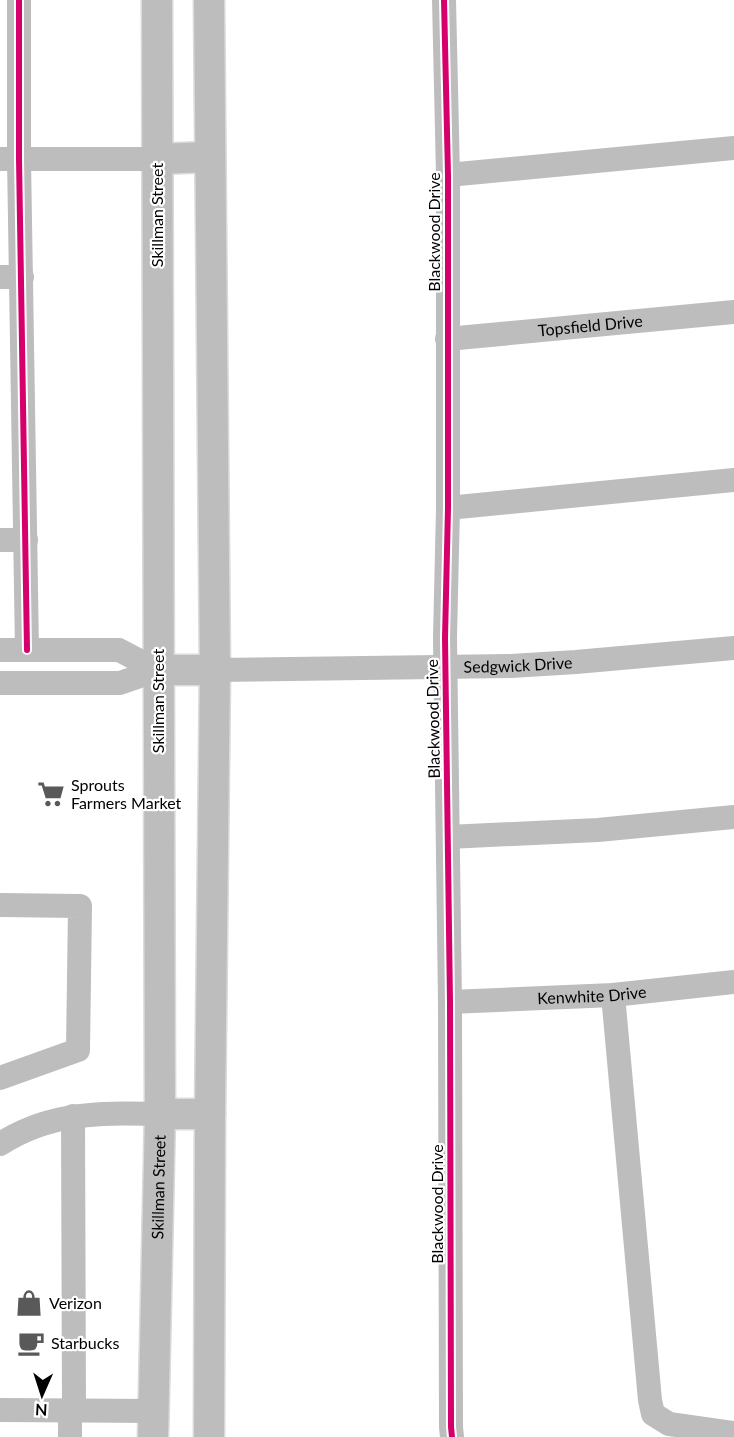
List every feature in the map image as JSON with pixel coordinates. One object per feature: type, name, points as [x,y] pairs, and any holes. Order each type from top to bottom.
[{"type":"main road","name":"Skillman Street","points":[[153,1424],[160,1114],[157,670],[157,0]]},
{"type":"main road","points":[[209,0],[215,670],[209,1437]]},
{"type":"main road","points":[[156,159],[209,158]]},
{"type":"main road","name":"Sedgwick Drive","points":[[157,670],[215,670]]},
{"type":"main road","points":[[160,1114],[210,1113]]},
{"type":"street","points":[[20,0],[10,43],[11,277],[26,540],[27,650]]},
{"type":"street","name":"Blackwood Drive","points":[[444,0],[448,175],[448,508],[445,668],[450,1002],[450,1415],[452,1437]]},
{"type":"street","points":[[448,175],[734,148]]},
{"type":"street","points":[[10,159],[156,159]]},
{"type":"street","name":"Topsfield Drive","points":[[447,339],[734,312]]},
{"type":"street","points":[[448,508],[734,480]]},
{"type":"street","points":[[0,540],[26,540]]},
{"type":"street","name":"Sedgwick Drive","points":[[215,670],[445,668],[576,662],[734,648]]},
{"type":"street","name":"Sedgwick Drive","points":[[0,650],[119,650],[157,670]]},
{"type":"street","name":"Sedgwick Drive","points":[[0,683],[120,683],[157,670]]},
{"type":"street","points":[[448,837],[598,830],[734,817]]},
{"type":"street","points":[[0,905],[80,906],[78,1050],[0,1078]]},
{"type":"street","name":"Kenwhite Drive","points":[[450,1002],[613,995],[734,982]]},
{"type":"street","points":[[613,995],[653,1414],[669,1424],[734,1433]]},
{"type":"street","points":[[0,1144],[17,1133],[42,1123],[73,1116],[160,1114]]},
{"type":"street","points":[[70,1437],[73,1116]]},
{"type":"street","points":[[0,1410],[72,1410],[153,1424]]},
{"type":"cycle path","points":[[19,0],[19,159],[27,650]]},
{"type":"cycle path","points":[[444,0],[448,175],[448,508],[445,638],[450,1002],[452,1437]]},
{"type":"place","name":"Sprouts Farmers Market","points":[[51,794]]},
{"type":"place","name":"Verizon","points":[[29,1303]]},
{"type":"place","name":"Starbucks","points":[[31,1343]]}]
